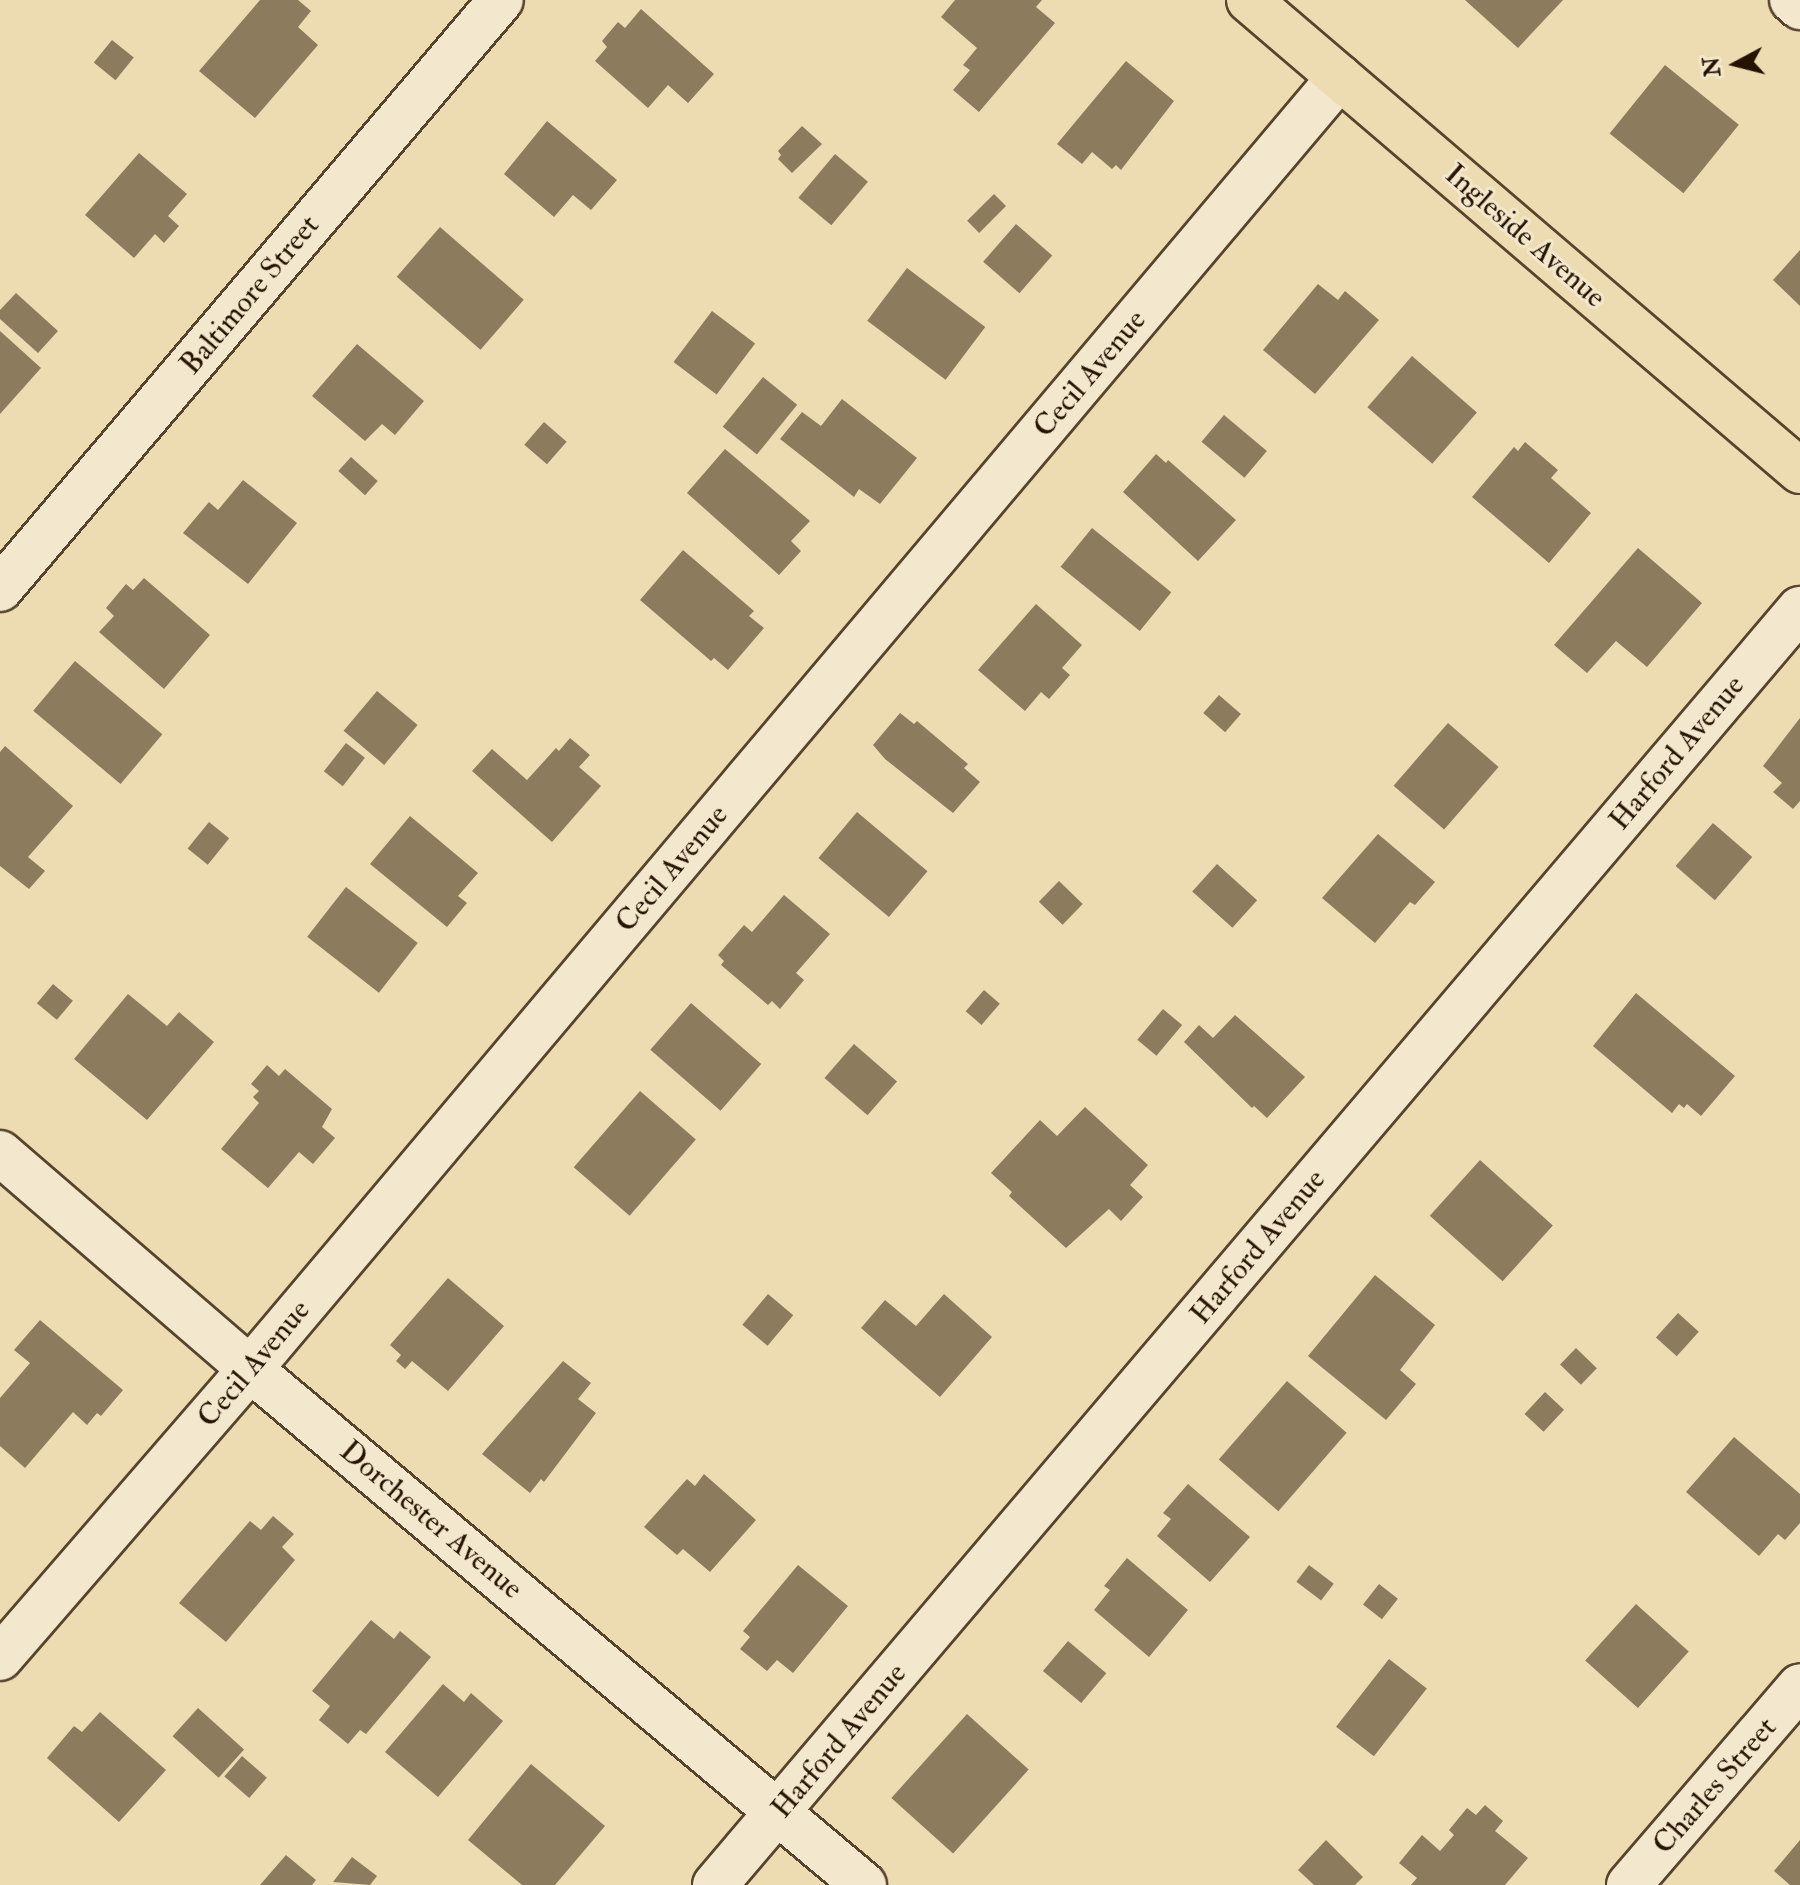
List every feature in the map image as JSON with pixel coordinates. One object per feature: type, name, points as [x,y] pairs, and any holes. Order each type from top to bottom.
[{"type":"main road","name":"Ingleside Avenue","points":[[1249,0],[1800,471]]},
{"type":"street","name":"Baltimore Street","points":[[0,589],[501,0]]},
{"type":"street","points":[[1792,0],[1800,7]]},
{"type":"street","name":"Cecil Avenue","points":[[0,1658],[250,1369],[1340,77]]},
{"type":"street","name":"Harford Avenue","points":[[715,1885],[1800,609]]},
{"type":"street","name":"Dorchester Avenue","points":[[0,1153],[250,1369],[864,1885]]},
{"type":"street","name":"Charles Street","points":[[1629,1885],[1800,1686]]},
{"type":"building","points":[[260,0],[298,0],[311,11],[298,27],[318,45],[255,118],[199,71]]},
{"type":"building","points":[[955,0],[1042,0],[1036,7],[1055,23],[979,112],[953,90],[970,70],[963,65],[977,48],[941,17]]},
{"type":"building","points":[[1465,0],[1563,0],[1518,48]]},
{"type":"building","points":[[641,9],[714,74],[688,103],[668,85],[648,108],[595,61],[607,47],[602,41],[618,22],[625,28]]},
{"type":"building","points":[[112,40],[134,58],[116,80],[94,63]]},
{"type":"building","points":[[1126,61],[1174,101],[1121,170],[1116,165],[1112,169],[1092,152],[1082,164],[1057,144]]},
{"type":"building","points":[[1665,65],[1739,125],[1683,193],[1610,133]]},
{"type":"building","points":[[547,121],[617,180],[591,210],[573,195],[554,217],[504,174]]},
{"type":"building","points":[[802,126],[822,144],[792,173],[778,159],[781,155],[778,151]]},
{"type":"building","points":[[139,153],[187,194],[168,216],[179,226],[164,243],[155,234],[134,258],[85,215]]},
{"type":"building","points":[[835,154],[868,182],[831,225],[798,198]]},
{"type":"building","points":[[994,194],[1006,206],[979,233],[967,221]]},
{"type":"building","points":[[1016,224],[1052,255],[1019,293],[983,262]]},
{"type":"building","points":[[440,227],[524,300],[480,350],[397,277]]},
{"type":"building","points":[[1800,250],[1800,306],[1773,280]]},
{"type":"building","points":[[907,268],[985,327],[946,380],[867,321]]},
{"type":"building","points":[[1318,284],[1338,300],[1345,291],[1379,320],[1315,394],[1263,350]]},
{"type":"building","points":[[16,293],[58,331],[38,353],[0,319],[0,310]]},
{"type":"building","points":[[712,311],[755,343],[717,395],[673,362]]},
{"type":"building","points":[[0,331],[41,368],[0,414]]},
{"type":"building","points":[[357,344],[424,401],[395,435],[382,424],[365,441],[312,396]]},
{"type":"building","points":[[1412,356],[1477,412],[1432,464],[1367,407]]},
{"type":"building","points":[[763,377],[797,405],[757,454],[723,427]]},
{"type":"building","points":[[842,399],[917,458],[880,504],[859,489],[854,497],[780,439],[802,412],[821,426]]},
{"type":"building","points":[[1224,415],[1267,451],[1244,478],[1202,442]]},
{"type":"building","points":[[544,422],[567,442],[547,464],[524,445]]},
{"type":"building","points":[[1525,442],[1558,470],[1551,478],[1591,513],[1549,563],[1472,497],[1514,447],[1518,451]]},
{"type":"building","points":[[725,449],[810,521],[791,541],[801,551],[779,575],[687,493]]},
{"type":"building","points":[[1156,454],[1166,463],[1168,460],[1236,520],[1198,561],[1123,492]]},
{"type":"building","points":[[351,457],[378,481],[365,495],[338,471]]},
{"type":"building","points":[[243,480],[297,523],[248,584],[183,533],[209,502],[218,510]]},
{"type":"building","points":[[1092,528],[1171,592],[1140,631],[1061,567]]},
{"type":"building","points":[[1638,548],[1702,603],[1647,667],[1616,641],[1587,673],[1554,645]]},
{"type":"building","points":[[683,550],[754,611],[749,616],[764,628],[728,670],[714,658],[711,661],[640,600]]},
{"type":"building","points":[[144,578],[210,635],[164,689],[99,632],[114,616],[106,608],[126,584],[133,590]]},
{"type":"building","points":[[1036,604],[1082,645],[1062,668],[1070,675],[1049,699],[1041,692],[1025,711],[978,670]]},
{"type":"building","points":[[75,661],[162,734],[121,784],[33,711]]},
{"type":"building","points":[[377,691],[418,725],[384,765],[344,731]]},
{"type":"building","points":[[1219,695],[1241,714],[1225,732],[1203,713]]},
{"type":"building","points":[[900,713],[914,724],[917,721],[968,764],[964,768],[980,782],[953,813],[885,759],[873,745]]},
{"type":"building","points":[[1800,718],[1800,801],[1793,809],[1773,792],[1782,783],[1763,766]]},
{"type":"building","points":[[1448,723],[1499,767],[1444,830],[1394,786]]},
{"type":"building","points":[[570,738],[590,755],[579,767],[601,786],[552,842],[472,771],[492,749],[527,780],[556,748],[559,751]]},
{"type":"building","points":[[346,743],[365,758],[343,786],[324,771]]},
{"type":"building","points":[[5,746],[73,806],[28,857],[45,871],[29,889],[0,866],[0,752]]},
{"type":"building","points":[[857,812],[927,871],[889,917],[818,858]]},
{"type":"building","points":[[410,816],[478,873],[458,896],[467,903],[447,927],[370,864]]},
{"type":"building","points":[[209,822],[229,838],[208,865],[188,848]]},
{"type":"building","points":[[1713,823],[1752,857],[1715,900],[1676,866]]},
{"type":"building","points":[[1378,834],[1435,882],[1415,905],[1410,902],[1375,943],[1322,898]]},
{"type":"building","points":[[1217,864],[1257,900],[1232,928],[1192,891]]},
{"type":"building","points":[[1059,881],[1083,904],[1063,925],[1039,902]]},
{"type":"building","points":[[346,887],[418,943],[379,993],[307,937]]},
{"type":"building","points":[[784,895],[830,934],[796,973],[804,980],[780,1009],[772,1001],[768,1005],[721,965],[724,961],[718,955],[744,925],[752,932]]},
{"type":"building","points":[[53,984],[73,1001],[57,1020],[37,1003]]},
{"type":"building","points":[[984,990],[1000,1004],[981,1025],[966,1011]]},
{"type":"building","points":[[1636,993],[1735,1076],[1701,1116],[1687,1104],[1684,1108],[1679,1104],[1672,1113],[1593,1046]]},
{"type":"building","points":[[128,994],[167,1026],[179,1012],[214,1042],[147,1120],[74,1059]]},
{"type":"building","points":[[691,1003],[761,1064],[721,1111],[650,1050]]},
{"type":"building","points":[[1163,1009],[1182,1025],[1156,1056],[1137,1040]]},
{"type":"building","points":[[1235,1015],[1305,1077],[1267,1118],[1254,1106],[1252,1108],[1184,1042],[1199,1025],[1213,1038]]},
{"type":"building","points":[[854,1044],[897,1081],[867,1115],[824,1078]]},
{"type":"building","points":[[267,1065],[279,1076],[285,1069],[332,1109],[322,1127],[335,1138],[313,1164],[299,1152],[268,1188],[221,1149],[259,1103],[253,1097],[259,1091],[251,1084]]},
{"type":"building","points":[[640,1091],[696,1140],[630,1216],[574,1167]]},
{"type":"building","points":[[1085,1107],[1148,1165],[1130,1185],[1143,1197],[1121,1221],[1109,1209],[1066,1248],[1009,1196],[1012,1192],[991,1173],[1040,1120],[1057,1136]]},
{"type":"building","points":[[1480,1160],[1553,1226],[1503,1281],[1430,1216]]},
{"type":"building","points":[[1375,1275],[1435,1325],[1400,1370],[1416,1384],[1386,1420],[1308,1356]]},
{"type":"building","points":[[448,1278],[504,1326],[448,1391],[412,1361],[405,1369],[396,1361],[401,1355],[390,1345]]},
{"type":"building","points":[[768,1294],[793,1315],[768,1346],[742,1325]]},
{"type":"building","points":[[944,1294],[992,1337],[940,1397],[861,1328],[885,1300],[916,1326]]},
{"type":"building","points":[[1678,1313],[1699,1332],[1677,1356],[1656,1338]]},
{"type":"building","points":[[40,1320],[123,1390],[101,1416],[97,1413],[87,1425],[73,1412],[25,1468],[0,1446],[0,1398],[30,1363],[14,1350]]},
{"type":"building","points":[[1576,1348],[1597,1368],[1581,1385],[1560,1365]]},
{"type":"building","points":[[563,1361],[591,1383],[578,1399],[596,1413],[544,1482],[541,1479],[530,1493],[482,1454]]},
{"type":"building","points":[[1287,1381],[1347,1433],[1278,1511],[1219,1459]]},
{"type":"building","points":[[1545,1392],[1564,1410],[1544,1432],[1525,1414]]},
{"type":"building","points":[[1734,1437],[1800,1494],[1800,1523],[1785,1540],[1778,1534],[1759,1556],[1686,1492]]},
{"type":"building","points":[[704,1474],[756,1520],[710,1572],[683,1549],[677,1555],[644,1527],[687,1479],[695,1486]]},
{"type":"building","points":[[1188,1484],[1250,1537],[1210,1582],[1157,1536],[1171,1519],[1163,1513]]},
{"type":"building","points":[[273,1516],[294,1534],[282,1547],[295,1560],[226,1642],[179,1603],[250,1521],[261,1530]]},
{"type":"building","points":[[1127,1558],[1188,1610],[1149,1657],[1094,1610],[1110,1590],[1104,1586]]},
{"type":"building","points":[[798,1565],[848,1606],[793,1673],[777,1660],[767,1671],[740,1649],[750,1637],[743,1631]]},
{"type":"building","points":[[1309,1565],[1334,1584],[1321,1600],[1296,1582]]},
{"type":"building","points":[[1379,1584],[1398,1599],[1382,1619],[1363,1604]]},
{"type":"building","points":[[1636,1604],[1689,1652],[1638,1708],[1585,1660]]},
{"type":"building","points":[[371,1620],[394,1639],[400,1631],[431,1657],[366,1734],[360,1730],[348,1744],[319,1720],[330,1706],[312,1691]]},
{"type":"building","points":[[1068,1641],[1106,1673],[1081,1703],[1043,1671]]},
{"type":"building","points":[[1389,1659],[1427,1689],[1374,1756],[1336,1727]]},
{"type":"building","points":[[443,1684],[464,1702],[471,1693],[503,1721],[438,1797],[385,1752]]},
{"type":"building","points":[[198,1708],[244,1749],[219,1778],[173,1736]]},
{"type":"building","points":[[100,1712],[166,1770],[119,1822],[47,1758],[74,1726],[82,1732]]},
{"type":"building","points":[[967,1714],[1029,1770],[953,1854],[891,1798]]},
{"type":"building","points":[[242,1756],[267,1778],[249,1798],[224,1776]]},
{"type":"building","points":[[531,1764],[605,1826],[555,1885],[522,1885],[468,1840]]},
{"type":"building","points":[[1485,1805],[1503,1821],[1495,1831],[1528,1858],[1505,1885],[1411,1885],[1417,1878],[1399,1863],[1422,1835],[1440,1851],[1454,1835],[1449,1830],[1467,1808],[1476,1815]]},
{"type":"building","points":[[1326,1840],[1363,1877],[1355,1885],[1314,1885],[1298,1870]]},
{"type":"building","points":[[1800,1840],[1800,1885],[1790,1885],[1774,1871]]},
{"type":"building","points":[[286,1855],[316,1880],[312,1885],[260,1885]]},
{"type":"building","points":[[352,1857],[377,1876],[370,1885],[333,1882]]}]
